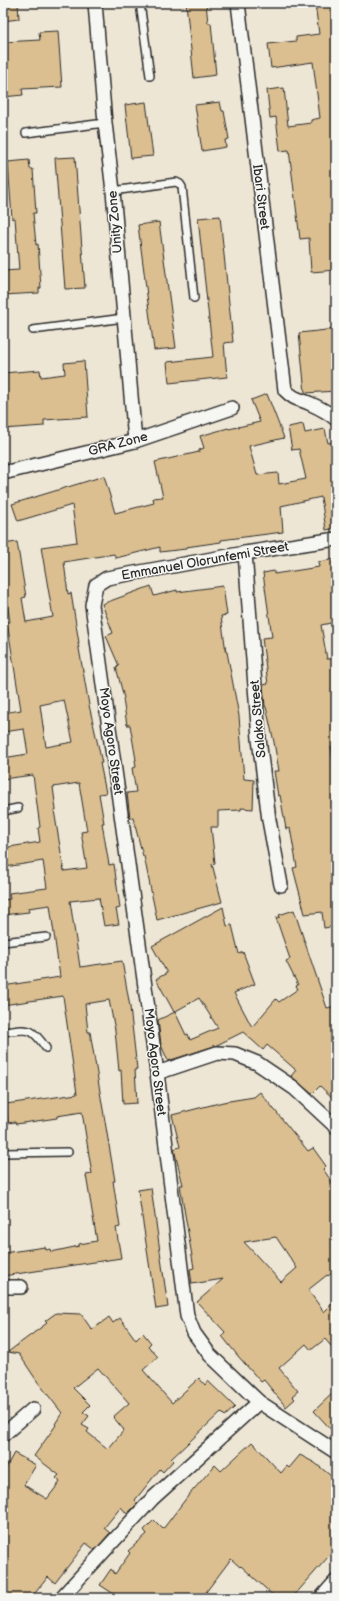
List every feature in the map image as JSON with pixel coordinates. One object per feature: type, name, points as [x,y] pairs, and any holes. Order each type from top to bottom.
[{"type":"street","name":"Unity Zone","points":[[96,3],[104,123],[113,191],[135,441]]},
{"type":"street","name":"Ibari Street","points":[[238,3],[285,390],[293,399],[310,403],[328,412],[336,419]]},
{"type":"street","name":"GRA Zone","points":[[3,472],[135,441],[232,408]]},
{"type":"street","name":"Emmanuel Olorunfemi Street","points":[[92,605],[96,586],[107,578],[244,553],[336,539]]},
{"type":"street","name":"Salako Street","points":[[244,553],[259,739],[269,820],[281,885]]},
{"type":"street","name":"Moyo Agoro Street","points":[[92,605],[157,1073],[186,1316],[194,1332],[210,1355],[259,1402],[336,1452]]},
{"type":"street","points":[[157,1073],[217,1053],[235,1054],[257,1063],[294,1088],[336,1127]]},
{"type":"street","points":[[3,1287],[21,1287]]},
{"type":"street","points":[[61,1598],[152,1498],[259,1402]]},
{"type":"street","points":[[3,1435],[33,1409]]},
{"type":"street","points":[[321,1598],[336,1581]]},
{"type":"lane","points":[[140,3],[150,76]]},
{"type":"lane","points":[[26,133],[104,123]]},
{"type":"lane","points":[[113,191],[176,182],[180,184],[182,187],[194,298]]},
{"type":"lane","points":[[34,330],[124,318]]},
{"type":"lane","points":[[3,811],[18,808]]},
{"type":"lane","points":[[3,942],[46,937]]},
{"type":"lane","points":[[3,1032],[25,1030],[36,1034],[46,1048]]},
{"type":"lane","points":[[3,1154],[68,1152]]},
{"type":"building","points":[[3,3],[18,3],[19,19],[3,21]]},
{"type":"building","points":[[186,3],[206,3],[208,23],[211,23],[216,75],[194,78]]},
{"type":"building","points":[[315,3],[336,3],[336,270],[311,272],[309,238],[300,239],[289,150],[280,151],[276,117],[270,118],[267,90],[284,88],[288,126],[311,123],[311,120],[320,118],[313,62],[271,68],[268,44],[296,41],[296,37],[319,34]]},
{"type":"building","points":[[58,31],[62,87],[22,89],[23,95],[3,97],[3,42],[40,40],[39,32]]},
{"type":"building","points":[[146,102],[153,156],[131,158],[125,105]]},
{"type":"building","points":[[220,102],[222,111],[224,111],[229,139],[225,140],[226,147],[202,151],[195,105]]},
{"type":"building","points":[[75,157],[85,288],[65,289],[55,158]]},
{"type":"building","points":[[29,160],[30,169],[33,169],[36,213],[33,213],[36,245],[38,244],[41,288],[39,288],[39,293],[3,295],[3,271],[19,270],[15,218],[12,219],[8,162]]},
{"type":"building","points":[[220,216],[233,342],[224,343],[227,377],[169,383],[167,362],[213,357],[198,218]]},
{"type":"building","points":[[159,222],[176,348],[154,350],[138,225]]},
{"type":"building","points":[[336,329],[336,356],[333,356],[336,391],[305,393],[299,333]]},
{"type":"building","points":[[84,361],[88,417],[44,420],[44,426],[3,429],[3,373],[40,370],[41,377],[65,374],[64,363]]},
{"type":"building","points":[[267,394],[284,438],[249,446],[257,475],[278,473],[279,484],[306,479],[299,449],[292,450],[288,427],[303,424],[305,433],[325,429],[328,443],[336,441],[336,528],[326,530],[321,497],[281,506],[283,532],[221,540],[221,542],[186,547],[186,549],[160,552],[160,547],[116,558],[114,554],[64,562],[68,594],[71,593],[89,705],[102,763],[100,763],[106,793],[99,794],[104,823],[102,823],[109,865],[114,864],[120,908],[116,909],[119,924],[104,926],[99,898],[70,901],[80,967],[122,961],[130,1007],[137,1069],[135,1069],[137,1103],[123,1104],[121,1070],[119,1071],[115,1030],[109,1000],[85,1004],[88,1032],[90,1032],[115,1181],[113,1181],[120,1227],[116,1228],[121,1258],[3,1276],[3,1253],[45,1247],[46,1250],[50,1249],[51,1252],[79,1246],[79,1244],[97,1241],[86,1175],[92,1174],[82,1112],[57,1116],[57,1118],[16,1124],[15,1122],[8,1123],[6,1104],[77,1094],[63,996],[3,1005],[3,986],[60,977],[50,905],[28,908],[29,912],[3,915],[3,900],[10,899],[9,893],[47,888],[43,861],[5,867],[3,862],[3,848],[40,842],[38,828],[40,827],[33,775],[3,779],[3,758],[28,754],[24,729],[3,732],[3,713],[21,710],[7,622],[10,622],[3,576],[3,544],[17,542],[26,597],[22,598],[26,622],[53,617],[41,547],[77,542],[72,505],[18,521],[12,504],[104,476],[115,513],[154,503],[153,498],[163,497],[155,462],[199,452],[199,450],[204,448],[200,436],[228,428],[260,422],[251,400]],"holes":[[[64,700],[73,742],[46,747],[40,705]],[[79,783],[87,831],[81,832],[87,868],[64,871],[54,810],[56,810],[53,787]]]},
{"type":"building","points":[[336,559],[336,622],[321,625],[327,659],[336,659],[336,746],[331,747],[336,778],[336,855],[333,855],[336,866],[336,926],[324,928],[322,912],[305,914],[293,868],[297,867],[290,828],[286,829],[280,795],[278,796],[274,771],[279,771],[274,742],[265,706],[263,685],[268,684],[262,638],[272,637],[263,573],[274,571],[274,574],[319,567],[318,562]]},
{"type":"building","points":[[151,586],[154,596],[177,590],[177,592],[223,586],[227,615],[221,616],[226,652],[239,716],[244,779],[254,780],[253,809],[241,808],[241,810],[218,811],[218,827],[211,827],[215,863],[212,864],[222,902],[157,920],[144,856],[133,818],[130,818],[127,793],[136,792],[132,768],[136,767],[136,760],[130,725],[127,725],[124,698],[116,667],[119,666],[106,636],[113,633],[102,604]]},
{"type":"building","points":[[223,907],[227,926],[232,925],[239,954],[243,952],[255,984],[234,993],[252,1027],[276,999],[279,1002],[298,989],[296,986],[298,985],[286,961],[290,959],[276,918],[280,917],[279,915],[294,910],[327,1008],[336,1006],[336,1101],[320,1086],[312,1094],[291,1076],[296,1070],[267,1045],[263,1050],[243,1032],[217,1045],[168,1061],[161,1045],[158,1020],[175,1012],[190,1040],[218,1028],[199,998],[174,1012],[156,979],[167,973],[152,946]]},
{"type":"building","points":[[260,1092],[308,1151],[313,1148],[326,1166],[323,1169],[336,1188],[336,1270],[308,1290],[324,1312],[336,1300],[336,1352],[325,1339],[311,1350],[306,1344],[279,1368],[298,1391],[292,1396],[295,1399],[286,1407],[264,1380],[261,1382],[238,1356],[222,1336],[225,1332],[197,1302],[223,1279],[192,1284],[190,1269],[194,1268],[180,1185],[183,1185],[174,1149],[180,1147],[172,1115],[223,1102],[254,1097]],"holes":[[[276,1237],[297,1268],[281,1282],[244,1242]]]},
{"type":"building","points":[[151,1188],[168,1307],[156,1309],[138,1190]]},
{"type":"building","points":[[56,1313],[81,1314],[92,1330],[109,1317],[113,1323],[120,1318],[136,1340],[143,1333],[151,1343],[148,1346],[158,1357],[143,1370],[172,1403],[199,1378],[205,1385],[208,1381],[235,1407],[225,1416],[221,1412],[171,1459],[173,1461],[163,1472],[160,1469],[135,1500],[138,1503],[127,1514],[121,1507],[104,1528],[110,1533],[95,1550],[86,1543],[55,1583],[48,1577],[31,1598],[3,1598],[3,1473],[14,1453],[36,1465],[24,1485],[47,1499],[60,1482],[56,1478],[59,1475],[34,1456],[56,1425],[55,1424],[62,1413],[37,1381],[19,1354],[8,1352],[47,1323],[45,1321]],"holes":[[[98,1368],[129,1403],[113,1417],[124,1430],[108,1449],[87,1432],[89,1429],[82,1425],[89,1416],[83,1412],[90,1405],[73,1388]]]},
{"type":"building","points":[[336,1390],[336,1435],[314,1411]]},
{"type":"building","points":[[252,1442],[281,1473],[287,1466],[289,1468],[300,1455],[315,1463],[336,1480],[336,1548],[292,1598],[276,1598],[241,1566],[240,1567],[231,1559],[206,1592],[212,1598],[120,1598],[100,1585],[111,1569],[115,1574],[130,1553],[128,1551],[147,1534],[144,1530],[154,1520],[163,1529],[188,1496],[215,1465],[221,1471]]}]
